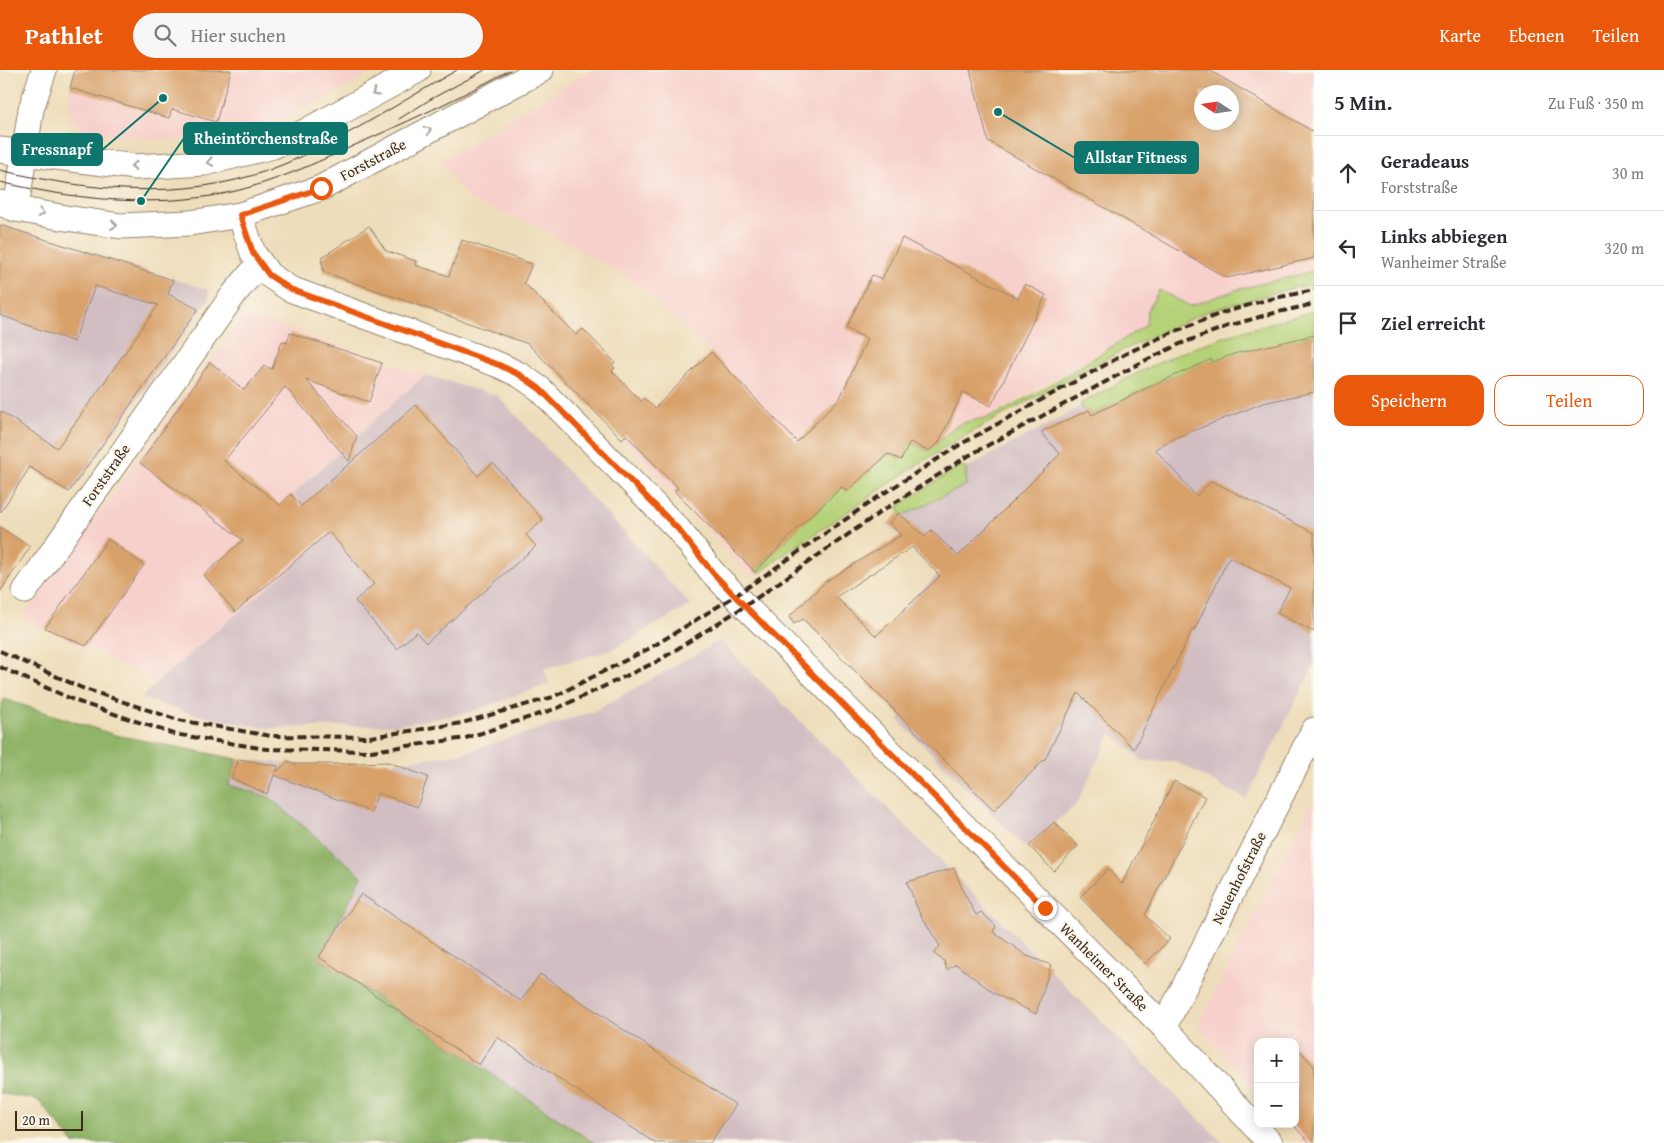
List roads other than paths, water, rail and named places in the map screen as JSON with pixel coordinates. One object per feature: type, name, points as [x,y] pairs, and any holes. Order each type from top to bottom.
[{"type":"street","points":[[8,206],[24,153],[31,109],[44,70]]},
{"type":"street","points":[[0,150],[136,167],[205,163],[273,146],[299,135],[418,70]]},
{"type":"street","name":"Forststraße","points":[[8,206],[66,218],[121,226],[190,223],[240,215],[321,188],[541,70]]},
{"type":"street","name":"Wanheimer Straße","points":[[240,215],[251,248],[260,263],[269,275],[290,289],[499,365],[520,375],[540,389],[678,529],[713,573],[745,606],[1164,1026],[1270,1143]]},
{"type":"street","name":"Forststraße","points":[[25,591],[234,294],[260,263]]},
{"type":"street","name":"Neuenhofstraße","points":[[1164,1026],[1314,730]]},
{"type":"tram line","points":[[0,170],[67,183],[135,190],[203,186],[237,180],[269,170],[317,149],[365,124],[457,70]]},
{"type":"tram line","points":[[399,119],[431,99],[485,70]]},
{"type":"tram line","points":[[0,182],[78,196],[131,201],[184,199],[230,192],[284,176],[318,162],[433,110],[510,70]]},
{"type":"railway","points":[[0,651],[82,688],[178,720],[271,736],[370,737],[462,723],[553,697],[650,648],[735,596],[872,501],[961,444],[1125,354],[1168,334],[1222,313],[1266,300],[1314,290]]},
{"type":"railway","points":[[0,667],[76,701],[174,734],[266,749],[371,751],[466,738],[558,708],[658,661],[745,606],[882,511],[968,456],[1144,361],[1180,344],[1228,326],[1314,304]]},
{"type":"place","name":"Fressnapf","points":[[163,98]]},
{"type":"place","name":"Allstar Fitness","points":[[998,112]]},
{"type":"place","name":"Rheintörchenstraße","points":[[141,201]]}]
